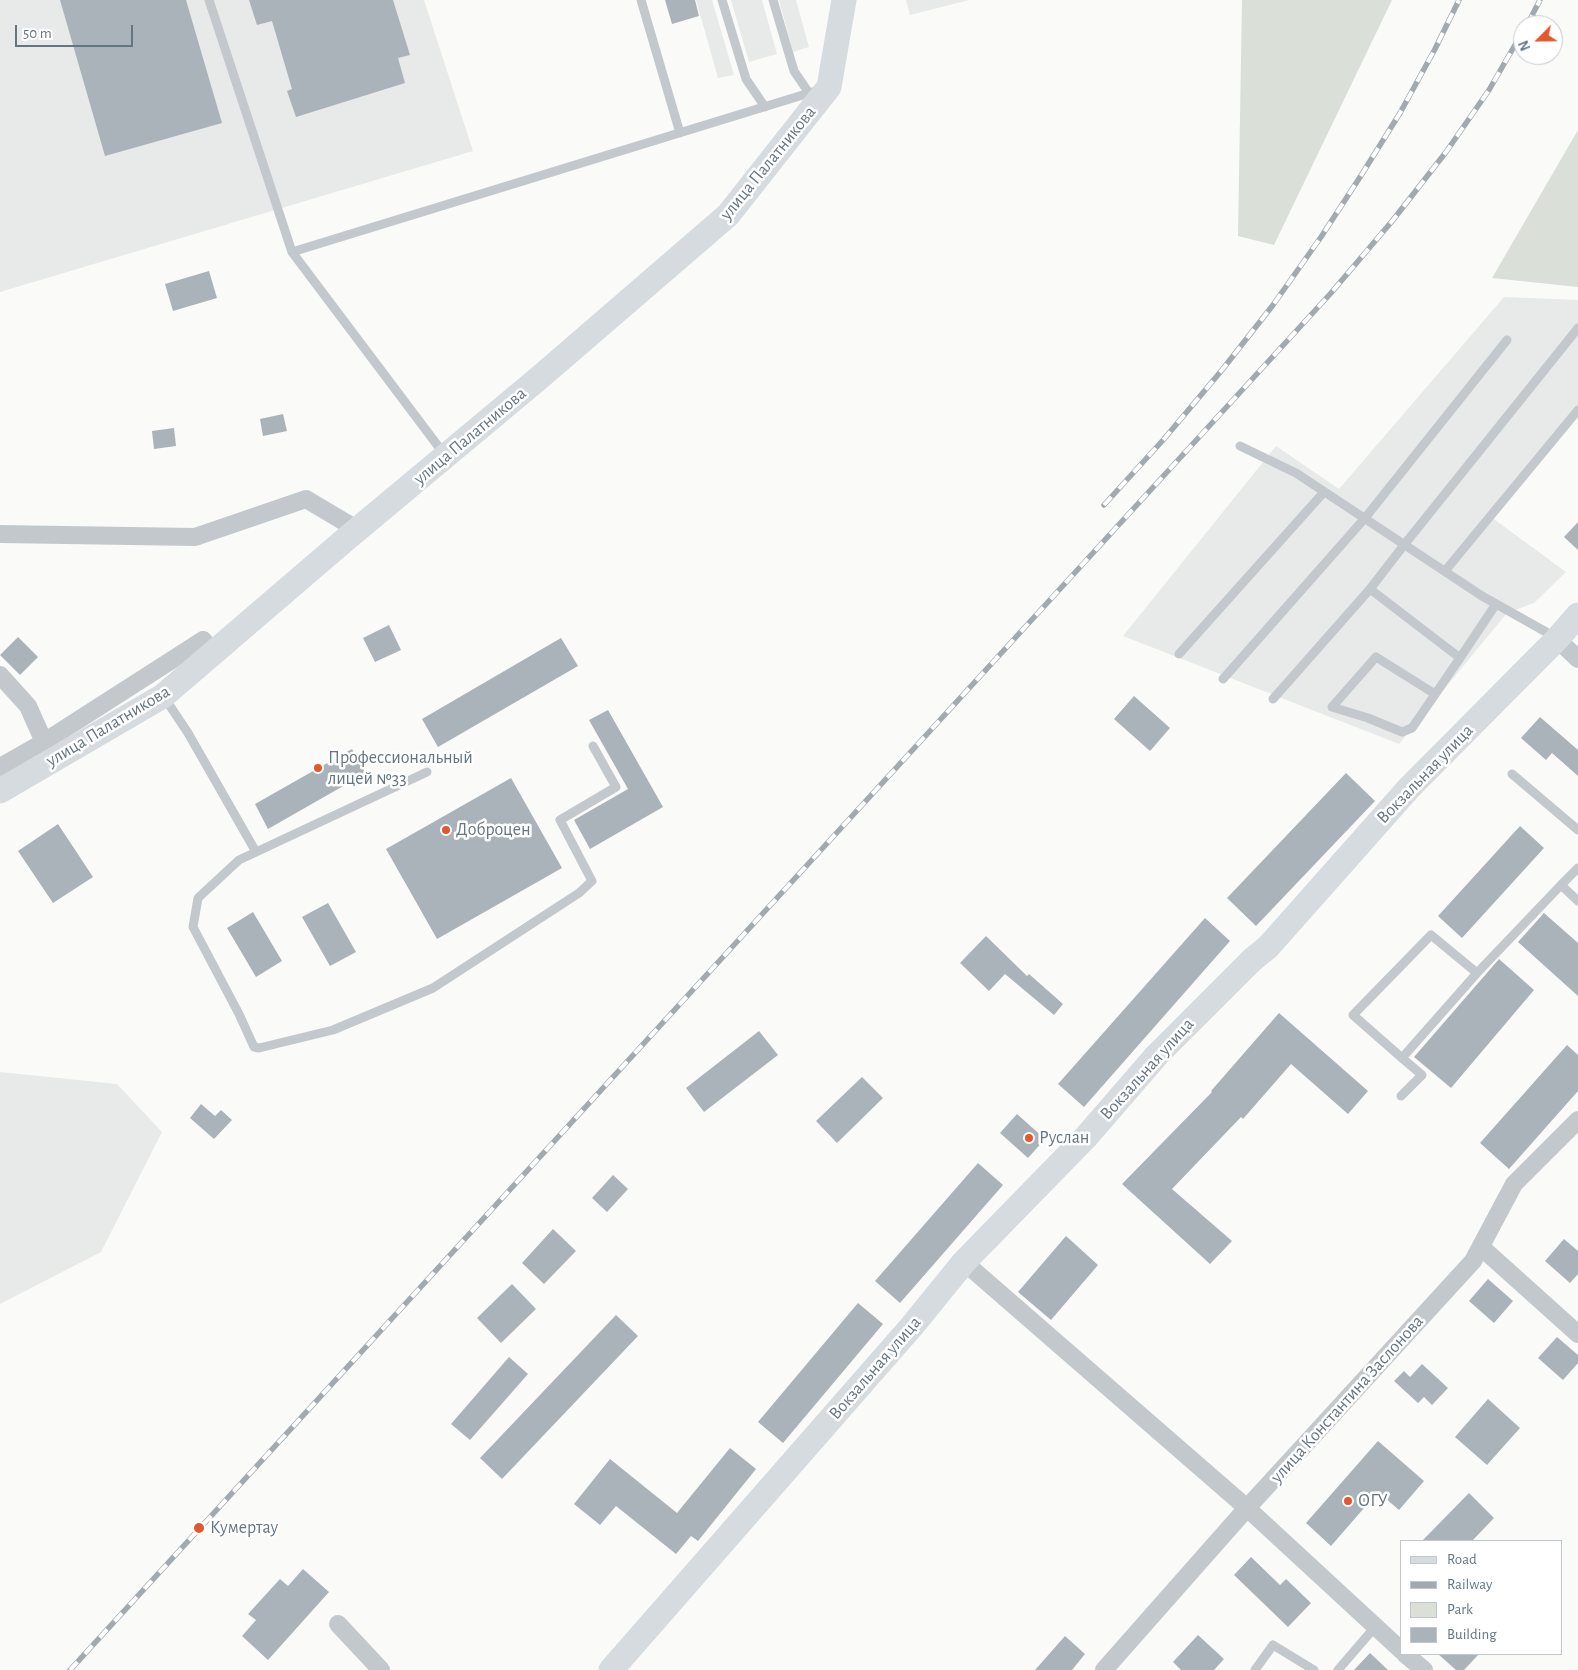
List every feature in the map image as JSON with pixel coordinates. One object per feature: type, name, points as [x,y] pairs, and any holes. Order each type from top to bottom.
[{"type":"main road","name":"улица Палатникова","points":[[0,791],[163,696],[539,378],[728,215],[819,90],[844,0]]},
{"type":"main road","name":"Вокзальная улица","points":[[611,1670],[912,1326],[964,1262],[1086,1137],[1157,1055],[1252,960],[1268,947],[1409,788],[1578,616]]},
{"type":"street","points":[[0,534],[195,537],[306,499],[358,530]]},
{"type":"street","points":[[1557,639],[1578,659]]},
{"type":"street","points":[[0,767],[44,742],[203,640],[214,653]]},
{"type":"street","points":[[0,675],[28,706],[44,742]]},
{"type":"street","name":"улица Константина Заслонова","points":[[1104,1670],[1247,1508],[1473,1261],[1514,1184],[1578,1120]]},
{"type":"street","points":[[1481,1247],[1578,1334]]},
{"type":"street","points":[[964,1262],[1247,1508],[1400,1648]]},
{"type":"street","points":[[338,1624],[381,1670]]},
{"type":"street","points":[[1406,1655],[1424,1670]]},
{"type":"lane","points":[[209,0],[292,252],[445,456]]},
{"type":"lane","points":[[641,0],[680,133]]},
{"type":"lane","points":[[722,0],[746,79],[765,107]]},
{"type":"lane","points":[[773,0],[794,71],[819,90]]},
{"type":"lane","points":[[292,252],[819,90]]},
{"type":"lane","points":[[1273,699],[1370,590],[1578,328]]},
{"type":"lane","points":[[1223,680],[1365,518],[1507,340]]},
{"type":"lane","points":[[1444,571],[1578,410]]},
{"type":"lane","points":[[1240,446],[1296,473],[1444,571],[1557,639]]},
{"type":"lane","points":[[1179,654],[1324,492]]},
{"type":"lane","points":[[1370,590],[1460,658]]},
{"type":"lane","points":[[1435,694],[1376,658],[1332,707],[1368,718],[1402,732],[1412,728],[1496,604]]},
{"type":"lane","points":[[163,696],[188,733],[256,852]]},
{"type":"lane","points":[[427,772],[239,860],[198,898],[193,927],[239,1014],[254,1047],[259,1048],[333,1030],[433,988],[579,893],[592,881],[560,820],[616,787],[593,746]]},
{"type":"lane","points":[[1512,774],[1578,830]]},
{"type":"lane","points":[[1402,1058],[1477,973],[1578,868]]},
{"type":"lane","points":[[1561,885],[1578,901]]},
{"type":"lane","points":[[1401,1096],[1422,1074],[1353,1015],[1430,935],[1477,973]]},
{"type":"lane","points":[[1338,1670],[1375,1627]]},
{"type":"lane","points":[[1255,1670],[1273,1645],[1314,1670]]},
{"type":"shaded area","points":[[0,0],[424,0],[473,151],[0,292]]},
{"type":"shaded area","points":[[696,0],[712,0],[734,75],[718,78]]},
{"type":"shaded area","points":[[731,0],[762,0],[777,54],[749,62]]},
{"type":"shaded area","points":[[779,0],[796,0],[809,47],[793,52]]},
{"type":"shaded area","points":[[906,0],[969,0],[910,15]]},
{"type":"shaded area","points":[[1504,297],[1578,300],[1578,410],[1491,517],[1566,572],[1534,603],[1507,613],[1399,744],[1123,636],[1276,446],[1339,489]]},
{"type":"shaded area","points":[[0,1072],[117,1084],[162,1132],[101,1252],[0,1304]]},
{"type":"green space","points":[[1242,0],[1392,0],[1274,245],[1238,236]]},
{"type":"green space","points":[[1578,130],[1578,287],[1492,278]]},
{"type":"building","points":[[60,0],[186,0],[222,123],[105,156]]},
{"type":"building","points":[[249,0],[393,0],[410,55],[398,58],[405,83],[296,117],[287,91],[292,89],[272,21],[257,25]]},
{"type":"building","points":[[665,0],[695,0],[699,16],[672,24]]},
{"type":"building","points":[[209,271],[217,298],[173,311],[165,284]]},
{"type":"building","points":[[283,414],[287,431],[263,436],[260,419]]},
{"type":"building","points":[[174,428],[176,446],[154,449],[152,431]]},
{"type":"building","points":[[1578,522],[1578,550],[1564,537]]},
{"type":"building","points":[[389,625],[401,650],[375,662],[363,638]]},
{"type":"building","points":[[18,637],[38,657],[20,675],[0,655]]},
{"type":"building","points":[[561,638],[578,666],[438,747],[422,719]]},
{"type":"building","points":[[1134,696],[1170,728],[1150,751],[1114,719]]},
{"type":"building","points":[[608,710],[663,807],[590,849],[574,820],[628,789],[589,720]]},
{"type":"building","points":[[1540,717],[1578,750],[1578,776],[1552,753],[1546,760],[1521,738]]},
{"type":"building","points":[[352,749],[366,773],[268,829],[255,804]]},
{"type":"building","points":[[1346,773],[1375,801],[1256,926],[1227,898]]},
{"type":"building","points":[[511,778],[562,868],[437,939],[386,849]]},
{"type":"building","points":[[58,824],[93,877],[53,903],[18,851]]},
{"type":"building","points":[[1520,826],[1544,848],[1462,938],[1438,916]]},
{"type":"building","points":[[328,903],[356,952],[330,966],[302,917]]},
{"type":"building","points":[[253,912],[282,961],[256,977],[227,928]]},
{"type":"building","points":[[1544,913],[1578,943],[1578,996],[1518,942]]},
{"type":"building","points":[[1205,918],[1230,941],[1084,1107],[1058,1084]]},
{"type":"building","points":[[986,936],[1027,976],[1029,974],[1063,1004],[1054,1015],[1005,974],[989,991],[960,963]]},
{"type":"building","points":[[1499,959],[1534,990],[1451,1088],[1414,1057]]},
{"type":"building","points":[[1279,1013],[1368,1091],[1348,1114],[1291,1064],[1243,1119],[1241,1117],[1172,1189],[1232,1241],[1210,1264],[1122,1184],[1212,1092]]},
{"type":"building","points":[[759,1031],[778,1055],[704,1112],[686,1088]]},
{"type":"building","points":[[1567,1045],[1578,1055],[1578,1091],[1509,1169],[1480,1143]]},
{"type":"building","points":[[862,1077],[883,1098],[837,1143],[816,1121]]},
{"type":"building","points":[[201,1104],[215,1116],[221,1110],[232,1120],[214,1139],[190,1118]]},
{"type":"building","points":[[1017,1114],[1045,1139],[1028,1158],[1000,1133]]},
{"type":"building","points":[[978,1163],[1003,1185],[900,1303],[875,1281]]},
{"type":"building","points":[[613,1175],[628,1189],[607,1212],[592,1198]]},
{"type":"building","points":[[553,1229],[576,1251],[544,1284],[522,1263]]},
{"type":"building","points":[[1066,1236],[1098,1265],[1051,1320],[1018,1292]]},
{"type":"building","points":[[1564,1239],[1578,1251],[1578,1274],[1570,1283],[1545,1261]]},
{"type":"building","points":[[1488,1279],[1513,1301],[1494,1323],[1469,1301]]},
{"type":"building","points":[[512,1284],[536,1309],[501,1343],[477,1318]]},
{"type":"building","points":[[858,1303],[883,1324],[783,1443],[758,1422]]},
{"type":"building","points":[[616,1315],[638,1336],[502,1479],[480,1458]]},
{"type":"building","points":[[1557,1337],[1578,1355],[1578,1363],[1563,1380],[1538,1358]]},
{"type":"building","points":[[509,1357],[528,1374],[470,1440],[451,1424]]},
{"type":"building","points":[[1422,1364],[1448,1388],[1432,1405],[1424,1397],[1418,1403],[1394,1381],[1404,1371],[1410,1377]]},
{"type":"building","points":[[1488,1399],[1520,1428],[1487,1465],[1455,1437]]},
{"type":"building","name":"ОГУ","points":[[1378,1441],[1424,1481],[1399,1510],[1378,1492],[1331,1546],[1306,1523]]},
{"type":"building","points":[[730,1448],[756,1469],[698,1541],[691,1536],[676,1554],[616,1506],[600,1525],[574,1504],[610,1459],[677,1513]]},
{"type":"building","points":[[1469,1493],[1494,1518],[1473,1540],[1423,1540]]},
{"type":"building","points":[[1251,1557],[1280,1585],[1286,1579],[1311,1603],[1288,1627],[1234,1575]]},
{"type":"building","name":"Кумертау","points":[[303,1569],[329,1592],[268,1660],[242,1636],[256,1620],[248,1614],[280,1579],[288,1586]]},
{"type":"building","points":[[1198,1635],[1224,1659],[1214,1670],[1181,1670],[1173,1662]]},
{"type":"building","points":[[1065,1636],[1085,1654],[1072,1670],[1035,1670]]},
{"type":"building","points":[[1370,1653],[1388,1670],[1354,1670]]},
{"type":"building","points":[[1439,1655],[1478,1655],[1464,1670],[1456,1670]]},
{"type":"railway","points":[[1104,505],[1164,439],[1222,370],[1273,305],[1321,237],[1400,113],[1459,0]]},
{"type":"railway","points":[[1532,15],[1540,0]]},
{"type":"railway","points":[[70,1670],[1331,293],[1393,220],[1446,152],[1489,90],[1513,48]]},
{"type":"place","name":"Профессиональный лицей №33","points":[[318,768]]},
{"type":"place","name":"Доброцен","points":[[446,830]]},
{"type":"place","name":"Руслан","points":[[1029,1138]]},
{"type":"place","name":"ОГУ","points":[[1348,1501]]},
{"type":"place","name":"Кумертау","points":[[199,1528]]}]
